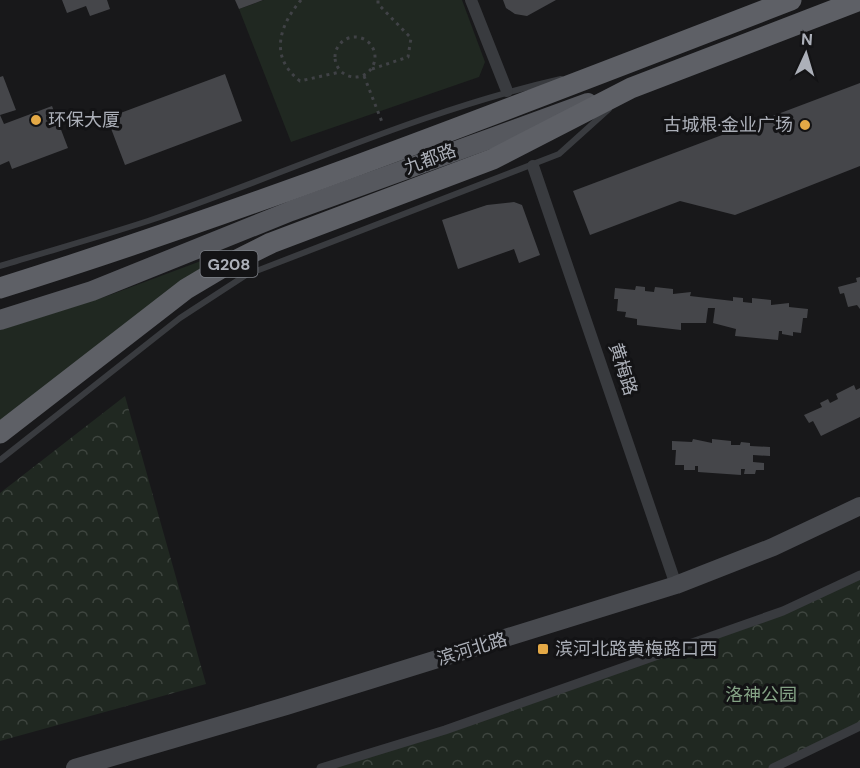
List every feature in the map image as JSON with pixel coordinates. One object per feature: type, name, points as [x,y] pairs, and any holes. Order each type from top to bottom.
[{"type":"highway","name":"九都路","points":[[0,288],[138,245],[512,108],[790,0]]},
{"type":"highway","name":"九都路","points":[[631,88],[860,0]]},
{"type":"highway","name":"G208","points":[[0,433],[186,289],[223,267],[271,243],[493,159],[631,88]]},
{"type":"main road","name":"九都路","points":[[0,320],[92,291],[291,211],[512,108],[631,88]]},
{"type":"main road","name":"滨河北路","points":[[75,768],[286,706],[676,585],[773,547],[860,506]]},
{"type":"street","points":[[471,0],[512,108]]},
{"type":"street","name":"黄梅路","points":[[533,165],[676,585]]},
{"type":"street","points":[[321,768],[445,730],[783,611],[860,575]]},
{"type":"street","points":[[773,768],[860,726]]},
{"type":"lane","points":[[0,459],[180,318],[246,275],[559,154],[631,88]]},
{"type":"lane","points":[[0,266],[148,220],[386,132],[512,108]]},
{"type":"path","points":[[301,0],[281,32],[282,56],[288,71],[300,81],[340,72]]},
{"type":"path","points":[[372,69],[376,55],[369,42],[356,36],[342,40],[334,52],[335,66],[346,76],[364,76],[372,69],[408,57],[411,38],[378,2],[373,0]]},
{"type":"path","points":[[364,76],[386,132]]},
{"type":"green space","points":[[264,0],[462,0],[485,62],[479,77],[291,142],[239,9]]},
{"type":"green space","points":[[233,249],[0,425],[0,330],[107,296]]},
{"type":"green space","points":[[125,396],[206,684],[0,741],[0,493]]},
{"type":"green space","name":"洛神公园","points":[[860,575],[860,726],[773,768],[321,768],[783,611]]},
{"type":"building","points":[[62,0],[107,0],[110,9],[90,16],[86,6],[67,13]]},
{"type":"building","points":[[235,0],[263,0],[239,9]]},
{"type":"building","points":[[503,0],[556,0],[527,16],[515,14],[506,8]]},
{"type":"building","points":[[225,74],[242,121],[125,165],[107,118]]},
{"type":"building","points":[[3,76],[16,110],[0,115],[0,77]]},
{"type":"building","name":"古城根·金业广场","points":[[860,83],[860,166],[735,215],[680,201],[590,235],[573,191]]},
{"type":"building","name":"环保大厦","points":[[52,106],[68,148],[12,169],[9,161],[0,165],[0,115],[4,124]]},
{"type":"building","points":[[514,202],[522,205],[540,255],[519,263],[514,249],[458,269],[442,220],[487,205]]},
{"type":"building","points":[[860,277],[860,309],[857,305],[848,307],[844,293],[840,294],[838,287],[857,282],[856,278]]},
{"type":"building","points":[[636,286],[645,287],[645,291],[654,292],[655,287],[673,289],[673,294],[691,292],[690,296],[733,301],[733,297],[743,298],[743,302],[752,303],[752,298],[771,300],[771,305],[789,303],[789,307],[808,309],[807,318],[803,318],[801,333],[793,332],[793,336],[782,334],[782,331],[779,331],[778,340],[735,336],[736,329],[713,323],[715,308],[708,308],[706,323],[681,323],[681,330],[637,325],[637,319],[625,317],[626,312],[617,311],[618,299],[614,299],[615,288],[635,290]]},
{"type":"building","points":[[854,385],[856,390],[860,388],[860,417],[821,436],[813,421],[809,423],[804,415],[822,407],[820,403],[828,399],[830,403],[838,399],[836,394]]},
{"type":"building","points":[[693,439],[712,443],[712,439],[731,441],[731,445],[740,445],[741,442],[750,443],[750,446],[770,447],[770,456],[753,455],[753,462],[764,463],[764,470],[756,470],[755,474],[744,474],[745,469],[741,469],[741,475],[698,472],[698,466],[695,466],[695,470],[684,470],[684,465],[675,465],[676,450],[672,450],[672,441],[692,442]]},
{"type":"place","name":"环保大厦","points":[[36,120]]},
{"type":"place","name":"古城根·金业广场","points":[[805,125]]},
{"type":"place","name":"滨河北路黄梅路口西","points":[[543,649]]}]
